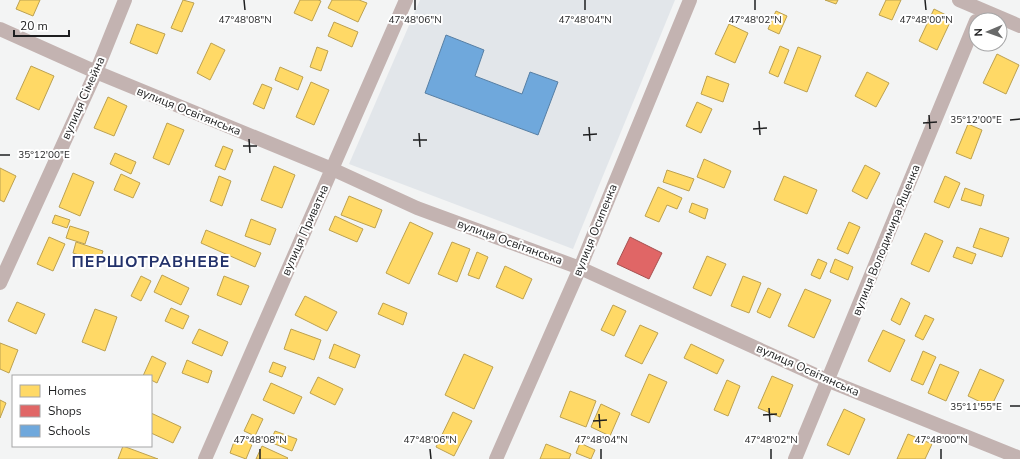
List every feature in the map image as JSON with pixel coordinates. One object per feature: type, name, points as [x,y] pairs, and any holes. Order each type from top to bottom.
[{"type":"street","name":"вулиця Сімейна","points":[[0,283],[96,72],[125,0]]},
{"type":"street","name":"вулиця Приватна","points":[[205,459],[406,0]]},
{"type":"street","name":"вулиця Осипенка","points":[[496,459],[580,268],[690,0]]},
{"type":"street","points":[[959,0],[978,12]]},
{"type":"street","points":[[1008,22],[1020,26]]},
{"type":"street","name":"вулиця Освітянська","points":[[0,29],[96,72],[332,170],[417,208],[580,268],[829,381],[1020,458]]},
{"type":"street","name":"вулиця Володимира Ященка","points":[[795,459],[829,381],[968,42]]},
{"type":"shaded area","points":[[420,0],[675,0],[573,249],[349,164]]},
{"type":"building: Homes","points":[[20,0],[40,0],[33,16],[16,9]]},
{"type":"building: Homes","points":[[183,0],[194,3],[182,32],[171,28]]},
{"type":"building: Homes","points":[[300,0],[321,1],[312,21],[294,13]]},
{"type":"building: Homes","points":[[332,0],[359,0],[367,3],[358,22],[328,8]]},
{"type":"building: Homes","points":[[825,0],[838,0],[836,4]]},
{"type":"building: Homes","points":[[886,0],[901,0],[892,20],[879,15]]},
{"type":"building: Homes","points":[[934,9],[952,18],[937,50],[919,41]]},
{"type":"building: Homes","points":[[776,11],[787,16],[779,34],[768,29]]},
{"type":"building: Homes","points":[[334,22],[358,32],[352,47],[328,36]]},
{"type":"building: Homes","points":[[137,24],[165,34],[157,54],[130,43]]},
{"type":"building: Homes","points":[[729,24],[748,33],[735,63],[715,54]]},
{"type":"building: Homes","points":[[211,43],[225,50],[210,80],[197,73]]},
{"type":"building: Homes","points":[[780,46],[789,50],[778,77],[769,73]]},
{"type":"building: Homes","points":[[317,47],[328,51],[321,71],[310,67]]},
{"type":"building: Homes","points":[[798,47],[821,56],[807,92],[784,83]]},
{"type":"building: Homes","points":[[997,54],[1019,65],[1006,94],[983,83]]},
{"type":"building: Homes","points":[[31,66],[54,76],[39,110],[16,99]]},
{"type":"building: Homes","points":[[280,67],[303,77],[298,90],[275,80]]},
{"type":"building: Homes","points":[[867,72],[889,83],[876,107],[855,96]]},
{"type":"building: Homes","points":[[707,76],[729,84],[723,102],[701,94]]},
{"type":"building: Homes","points":[[311,82],[329,90],[314,125],[296,117]]},
{"type":"building: Homes","points":[[262,84],[272,88],[264,109],[253,104]]},
{"type":"building: Homes","points":[[108,97],[127,106],[114,136],[94,128]]},
{"type":"building: Homes","points":[[697,102],[712,109],[701,133],[686,126]]},
{"type":"building: Homes","points":[[167,123],[184,130],[169,165],[153,158]]},
{"type":"building: Homes","points":[[968,124],[982,130],[971,159],[956,153]]},
{"type":"building: Homes","points":[[223,146],[233,150],[225,170],[215,166]]},
{"type":"building: Homes","points":[[115,153],[136,162],[131,174],[110,164]]},
{"type":"building: Homes","points":[[704,159],[731,171],[724,188],[697,177]]},
{"type":"building: Homes","points":[[865,165],[880,173],[867,199],[852,191]]},
{"type":"building: Homes","points":[[274,166],[295,175],[282,208],[261,200]]},
{"type":"building: Homes","points":[[0,168],[16,176],[4,202],[0,200]]},
{"type":"building: Homes","points":[[667,170],[694,179],[689,191],[663,182]]},
{"type":"building: Homes","points":[[73,173],[94,182],[80,216],[59,207]]},
{"type":"building: Homes","points":[[121,174],[140,183],[133,198],[114,190]]},
{"type":"building: Homes","points":[[219,176],[231,181],[222,206],[210,201]]},
{"type":"building: Homes","points":[[784,176],[817,190],[807,214],[774,200]]},
{"type":"building: Homes","points":[[945,176],[960,183],[949,208],[934,202]]},
{"type":"building: Homes","points":[[658,187],[682,198],[677,209],[667,205],[659,222],[645,216]]},
{"type":"building: Homes","points":[[965,188],[984,195],[981,206],[961,200]]},
{"type":"building: Homes","points":[[349,196],[382,210],[375,228],[341,215]]},
{"type":"building: Homes","points":[[692,203],[708,209],[705,219],[689,212]]},
{"type":"building: Homes","points":[[55,215],[70,220],[67,228],[52,223]]},
{"type":"building: Homes","points":[[335,216],[363,229],[357,242],[329,230]]},
{"type":"building: Homes","points":[[251,219],[276,229],[270,245],[245,236]]},
{"type":"building: Homes","points":[[410,222],[433,233],[409,284],[386,273]]},
{"type":"building: Homes","points":[[849,222],[860,227],[848,254],[837,249]]},
{"type":"building: Homes","points":[[70,226],[89,232],[85,244],[66,238]]},
{"type":"building: Homes","points":[[980,228],[1009,238],[1002,257],[973,247]]},
{"type":"building: Homes","points":[[206,230],[261,253],[255,267],[201,243]]},
{"type":"building: Homes","points":[[925,233],[943,241],[929,272],[911,264]]},
{"type":"building: Homes","points":[[49,237],[65,244],[53,271],[37,264]]},
{"type":"building: Homes","points":[[76,242],[103,251],[99,262],[73,253]]},
{"type":"building: Homes","points":[[452,242],[470,249],[457,282],[438,274]]},
{"type":"building: Homes","points":[[957,247],[976,254],[972,264],[953,257]]},
{"type":"building: Homes","points":[[477,252],[488,257],[479,279],[468,275]]},
{"type":"building: Homes","points":[[707,256],[726,264],[711,296],[693,288]]},
{"type":"building: Homes","points":[[818,259],[827,263],[820,279],[811,275]]},
{"type":"building: Homes","points":[[835,259],[853,267],[848,280],[830,272]]},
{"type":"building: Homes","points":[[505,266],[532,279],[523,299],[496,287]]},
{"type":"building: Homes","points":[[162,275],[189,288],[181,305],[154,292]]},
{"type":"building: Homes","points":[[141,276],[151,281],[141,301],[131,296]]},
{"type":"building: Homes","points":[[224,276],[249,286],[241,305],[217,295]]},
{"type":"building: Homes","points":[[743,276],[761,283],[749,313],[731,306]]},
{"type":"building: Homes","points":[[768,288],[781,294],[770,318],[757,312]]},
{"type":"building: Homes","points":[[805,289],[831,300],[814,338],[788,326]]},
{"type":"building: Homes","points":[[305,296],[337,312],[327,331],[295,315]]},
{"type":"building: Homes","points":[[901,298],[910,303],[900,325],[891,320]]},
{"type":"building: Homes","points":[[17,302],[45,314],[36,334],[8,321]]},
{"type":"building: Homes","points":[[383,303],[407,313],[403,325],[378,314]]},
{"type":"building: Homes","points":[[613,305],[626,311],[614,336],[601,330]]},
{"type":"building: Homes","points":[[171,308],[189,316],[183,329],[165,321]]},
{"type":"building: Homes","points":[[95,309],[117,317],[105,351],[82,342]]},
{"type":"building: Homes","points":[[925,315],[934,319],[923,340],[915,336]]},
{"type":"building: Homes","points":[[640,325],[658,333],[642,364],[625,356]]},
{"type":"building: Homes","points":[[199,329],[228,342],[222,356],[192,343]]},
{"type":"building: Homes","points":[[291,329],[321,340],[314,360],[284,349]]},
{"type":"building: Homes","points":[[883,330],[905,340],[890,372],[868,361]]},
{"type":"building: Homes","points":[[0,343],[18,350],[9,373],[0,369]]},
{"type":"building: Homes","points":[[334,344],[360,355],[355,368],[329,358]]},
{"type":"building: Homes","points":[[691,344],[724,360],[717,374],[684,358]]},
{"type":"building: Homes","points":[[923,351],[936,357],[923,385],[911,380]]},
{"type":"building: Homes","points":[[464,354],[493,367],[474,409],[445,395]]},
{"type":"building: Homes","points":[[152,356],[166,363],[157,383],[152,380],[152,375],[143,375]]},
{"type":"building: Homes","points":[[187,360],[212,371],[208,383],[182,373]]},
{"type":"building: Homes","points":[[273,362],[286,367],[282,377],[269,372]]},
{"type":"building: Homes","points":[[940,364],[959,372],[946,401],[928,393]]},
{"type":"building: Homes","points":[[980,369],[1004,380],[991,407],[968,396]]},
{"type":"building: Homes","points":[[649,374],[667,382],[649,423],[631,415]]},
{"type":"building: Homes","points":[[772,376],[793,385],[780,417],[758,408]]},
{"type":"building: Homes","points":[[318,377],[343,389],[335,405],[310,393]]},
{"type":"building: Homes","points":[[727,380],[740,386],[728,416],[714,410]]},
{"type":"building: Homes","points":[[271,383],[302,397],[294,414],[263,400]]},
{"type":"building: Homes","points":[[570,391],[596,401],[586,427],[560,417]]},
{"type":"building: Homes","points":[[0,400],[6,403],[0,418]]},
{"type":"building: Homes","points":[[601,404],[620,413],[610,436],[591,427]]},
{"type":"building: Homes","points":[[844,409],[865,419],[849,455],[827,445]]},
{"type":"building: Homes","points":[[453,412],[472,421],[454,456],[436,447]]},
{"type":"building: Homes","points":[[152,413],[181,427],[173,443],[152,433]]},
{"type":"building: Homes","points":[[252,414],[263,419],[255,436],[244,431]]},
{"type":"building: Homes","points":[[275,431],[297,439],[292,451],[270,442]]},
{"type":"building: Homes","points":[[908,434],[932,444],[925,459],[897,459]]},
{"type":"building: Homes","points":[[236,436],[253,442],[246,459],[230,453]]},
{"type":"building: Homes","points":[[580,443],[595,450],[591,459],[576,453]]},
{"type":"building: Homes","points":[[546,444],[571,454],[569,459],[540,459]]},
{"type":"building: Homes","points":[[262,446],[288,458],[256,459]]},
{"type":"building: Homes","points":[[123,447],[126,447],[158,459],[118,459]]},
{"type":"building: Shops","points":[[630,237],[662,253],[649,279],[617,264]]},
{"type":"building: Schools","points":[[446,35],[484,50],[475,76],[522,94],[530,72],[558,82],[538,135],[425,93]]},
{"type":"district","name":"ПЕРШОТРАВНЕВЕ","points":[[151,261]]}]
